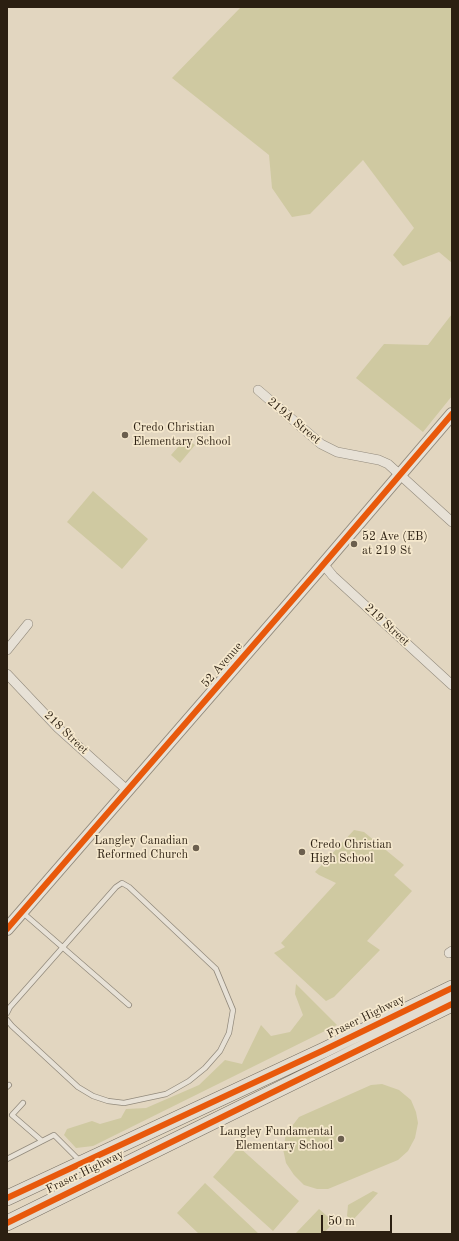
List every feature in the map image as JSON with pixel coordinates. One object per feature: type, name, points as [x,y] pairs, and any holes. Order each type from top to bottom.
[{"type":"main road","name":"Fraser Highway","points":[[8,1195],[82,1163],[324,1050],[452,988]]},
{"type":"main road","name":"Fraser Highway","points":[[7,1223],[452,1004]]},
{"type":"street","name":"219A Street","points":[[258,390],[321,444],[337,452],[379,460],[388,464],[452,522]]},
{"type":"street","name":"52 Avenue","points":[[7,930],[452,414]]},
{"type":"street","name":"219 Street","points":[[323,564],[333,576],[452,685]]},
{"type":"street","points":[[7,650],[28,624]]},
{"type":"street","name":"218 Street","points":[[7,674],[58,728],[127,790]]},
{"type":"lane","points":[[7,1013],[10,1007],[116,887],[122,883],[129,887],[216,969],[233,1010],[229,1032],[220,1051],[205,1068],[189,1081],[166,1094],[124,1103],[108,1101],[93,1096],[78,1087],[7,1020]]},
{"type":"lane","points":[[22,912],[129,1005]]},
{"type":"lane","points":[[23,1103],[12,1115],[42,1142]]},
{"type":"lane","points":[[7,1159],[54,1135],[82,1163]]},
{"type":"shaded area","points":[[241,7],[452,7],[452,263],[439,252],[403,266],[393,255],[414,228],[363,160],[310,214],[292,217],[272,188],[269,155],[172,78]]},
{"type":"shaded area","points":[[452,314],[452,396],[423,432],[356,378],[384,344],[428,345]]},
{"type":"shaded area","points":[[186,438],[195,445],[180,463],[171,455]]},
{"type":"shaded area","points":[[93,491],[148,539],[122,569],[67,522]]},
{"type":"shaded area","points":[[354,830],[364,832],[404,865],[394,875],[412,891],[367,941],[380,950],[334,997],[326,1001],[274,953],[285,947],[281,943],[336,883],[315,872]]},
{"type":"shaded area","points":[[296,984],[337,1025],[93,1146],[76,1148],[64,1135],[67,1129],[92,1121],[100,1124],[121,1118],[126,1109],[146,1108],[199,1085],[225,1060],[242,1064],[261,1025],[271,1036],[290,1032],[303,1015],[295,994]]},
{"type":"shaded area","points":[[382,1084],[399,1090],[411,1100],[416,1112],[418,1123],[415,1138],[408,1151],[398,1160],[328,1189],[317,1189],[304,1185],[294,1175],[286,1163],[283,1149],[286,1134],[299,1117],[371,1085]]},
{"type":"shaded area","points":[[239,1147],[299,1201],[273,1231],[213,1177]]},
{"type":"shaded area","points":[[205,1183],[259,1234],[199,1234],[177,1213]]},
{"type":"shaded area","points":[[373,1191],[378,1193],[352,1221],[347,1216],[348,1205]]},
{"type":"shaded area","points":[[319,1209],[334,1222],[323,1234],[295,1234]]},
{"type":"cycle path","points":[[7,929],[452,414]]},
{"type":"cycle path","points":[[7,1198],[324,1050],[452,988]]},
{"type":"cycle path","points":[[7,1223],[452,1004]]},
{"type":"place","name":"Credo Christian Elementary School","points":[[125,435]]},
{"type":"place","name":"52 Ave (EB) at 219 St","points":[[354,544]]},
{"type":"place","name":"Langley Canadian Reformed Church","points":[[196,848]]},
{"type":"place","name":"Credo Christian High School","points":[[302,852]]},
{"type":"place","name":"Langley Fundamental Elementary School","points":[[341,1139]]}]
